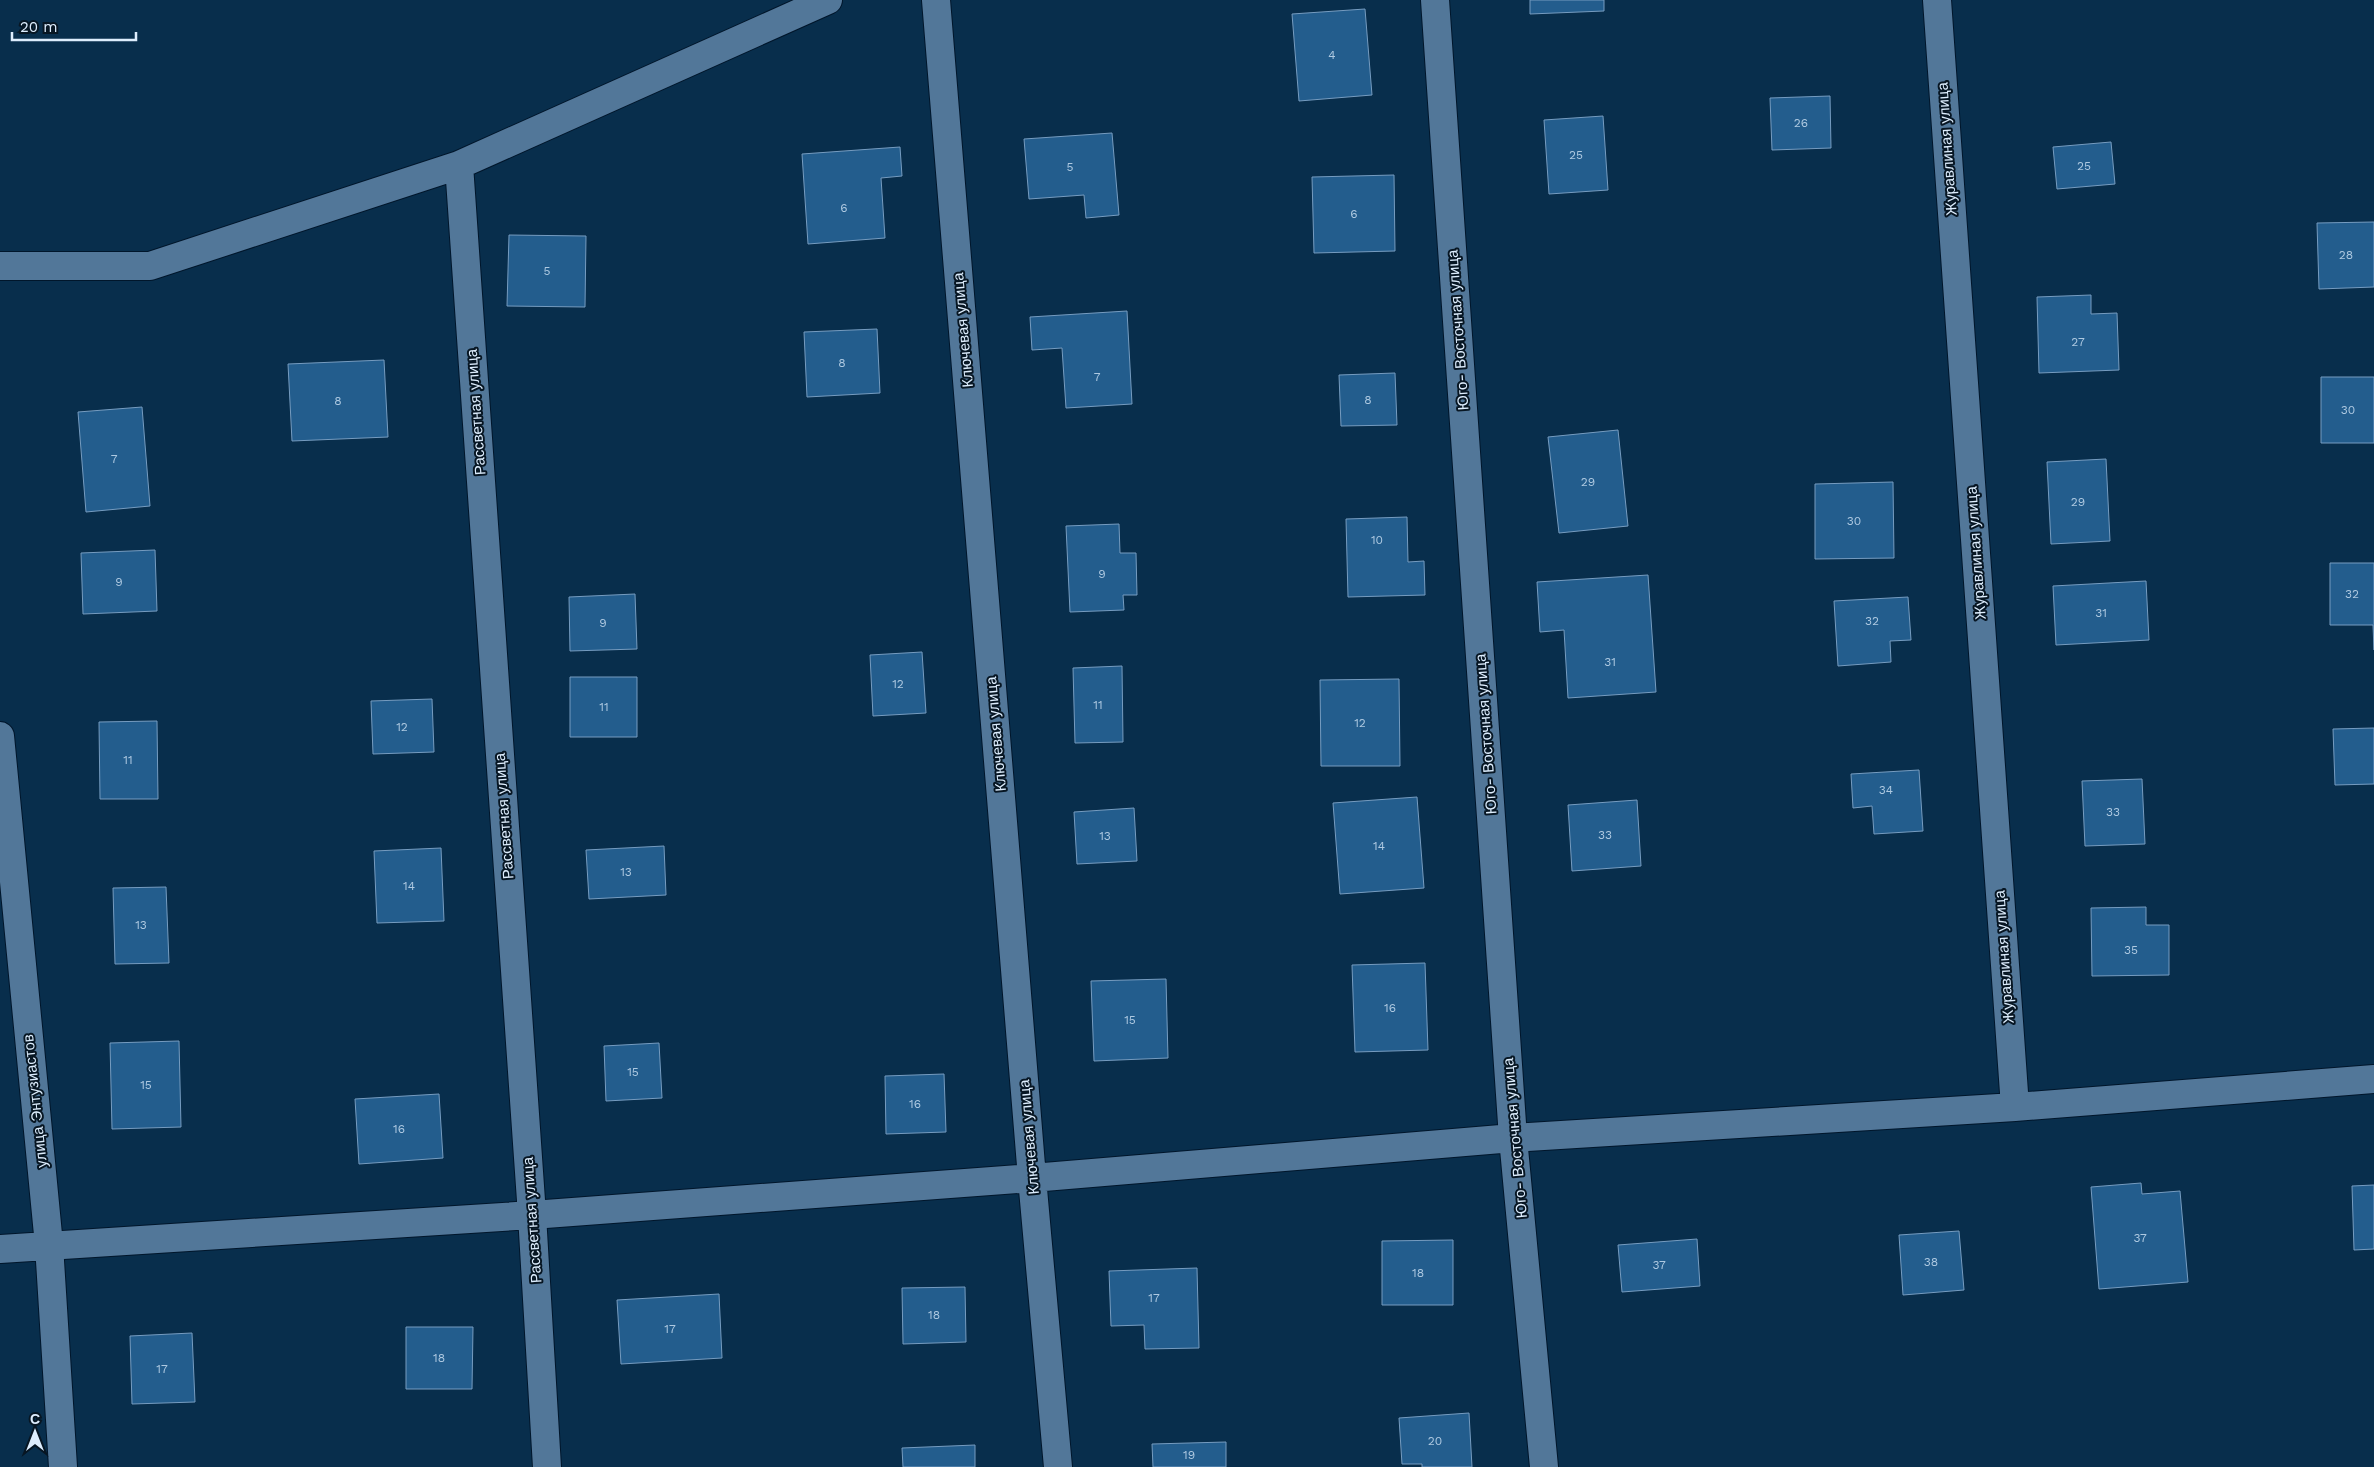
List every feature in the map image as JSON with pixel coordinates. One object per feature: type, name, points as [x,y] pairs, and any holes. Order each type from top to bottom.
[{"type":"street","points":[[0,266],[150,266],[458,165],[828,0]]},
{"type":"street","name":"Ключевая улица","points":[[936,0],[1032,1178],[1058,1467]]},
{"type":"street","name":"Юго- Восточная улица","points":[[1435,0],[1513,1138],[1544,1467]]},
{"type":"street","name":"Журавлиная улица","points":[[1937,0],[2015,1107]]},
{"type":"street","name":"Рассветная улица","points":[[458,165],[532,1215],[547,1467]]},
{"type":"street","name":"улица Энтузиастов","points":[[0,736],[49,1244],[64,1467]]},
{"type":"street","points":[[0,1249],[49,1244],[532,1215],[1032,1178],[1513,1138],[2015,1107],[2374,1079]]},
{"type":"building","points":[[1530,0],[1604,0],[1604,11],[1530,14]]},
{"type":"building","points":[[1365,9],[1372,95],[1299,101],[1292,14]]},
{"type":"building","points":[[1830,96],[1831,148],[1772,150],[1770,98]]},
{"type":"building","points":[[1603,116],[1608,190],[1549,194],[1544,120]]},
{"type":"building","points":[[1112,133],[1119,215],[1086,218],[1084,195],[1029,199],[1024,139]]},
{"type":"building","points":[[2111,142],[2115,184],[2057,189],[2053,147]]},
{"type":"building","points":[[900,147],[902,176],[881,178],[885,238],[808,244],[802,154]]},
{"type":"building","points":[[1394,175],[1395,251],[1314,253],[1312,177]]},
{"type":"building","points":[[2374,222],[2374,287],[2319,289],[2317,223]]},
{"type":"building","points":[[509,235],[586,236],[585,307],[507,306]]},
{"type":"building","points":[[2091,295],[2091,314],[2117,313],[2119,370],[2039,373],[2037,297]]},
{"type":"building","points":[[1127,311],[1132,404],[1066,408],[1062,348],[1032,350],[1030,317]]},
{"type":"building","points":[[877,329],[880,393],[807,397],[804,332]]},
{"type":"building","points":[[384,360],[388,437],[292,441],[288,364]]},
{"type":"building","points":[[1395,373],[1397,425],[1341,426],[1339,375]]},
{"type":"building","points":[[2321,377],[2374,377],[2374,443],[2321,443]]},
{"type":"building","points":[[142,407],[150,506],[86,512],[78,412]]},
{"type":"building","points":[[1618,430],[1628,526],[1559,533],[1548,437]]},
{"type":"building","points":[[2106,459],[2110,541],[2051,544],[2047,462]]},
{"type":"building","points":[[1893,482],[1894,558],[1815,559],[1815,484]]},
{"type":"building","points":[[1407,517],[1408,562],[1424,561],[1425,595],[1348,597],[1346,519]]},
{"type":"building","points":[[1119,524],[1120,553],[1136,553],[1137,595],[1123,595],[1124,610],[1070,612],[1066,526]]},
{"type":"building","points":[[155,550],[157,611],[83,614],[81,553]]},
{"type":"building","points":[[2330,563],[2374,563],[2374,650],[2373,625],[2330,625]]},
{"type":"building","points":[[1648,575],[1656,692],[1568,698],[1564,630],[1540,632],[1537,582]]},
{"type":"building","points":[[2146,581],[2149,640],[2056,645],[2053,586]]},
{"type":"building","points":[[635,594],[637,649],[570,651],[569,597]]},
{"type":"building","points":[[1908,597],[1911,640],[1890,641],[1891,662],[1838,666],[1834,601]]},
{"type":"building","points":[[922,652],[926,713],[873,716],[870,655]]},
{"type":"building","points":[[1122,666],[1123,742],[1075,743],[1073,668]]},
{"type":"building","points":[[570,677],[637,677],[637,737],[570,737]]},
{"type":"building","points":[[1399,679],[1400,766],[1321,766],[1320,680]]},
{"type":"building","points":[[432,699],[434,752],[373,754],[371,701]]},
{"type":"building","points":[[157,721],[158,799],[100,799],[99,722]]},
{"type":"building","points":[[2374,728],[2374,784],[2335,785],[2333,729]]},
{"type":"building","points":[[1919,770],[1923,831],[1874,834],[1872,806],[1853,808],[1851,774]]},
{"type":"building","points":[[2142,779],[2145,844],[2085,846],[2082,781]]},
{"type":"building","points":[[1417,797],[1424,888],[1340,894],[1333,803]]},
{"type":"building","points":[[1637,800],[1641,866],[1572,871],[1568,805]]},
{"type":"building","points":[[1134,808],[1137,861],[1077,864],[1074,812]]},
{"type":"building","points":[[664,846],[666,895],[589,899],[586,850]]},
{"type":"building","points":[[441,848],[444,921],[377,923],[374,851]]},
{"type":"building","points":[[166,887],[169,963],[115,964],[113,888]]},
{"type":"building","points":[[2146,907],[2146,925],[2169,925],[2169,975],[2092,976],[2091,908]]},
{"type":"building","points":[[1425,963],[1428,1050],[1355,1052],[1352,965]]},
{"type":"building","points":[[1166,979],[1168,1058],[1094,1061],[1091,981]]},
{"type":"building","points":[[179,1041],[181,1127],[112,1129],[110,1043]]},
{"type":"building","points":[[659,1043],[662,1098],[606,1101],[604,1046]]},
{"type":"building","points":[[944,1074],[946,1132],[886,1134],[885,1076]]},
{"type":"building","points":[[439,1094],[443,1158],[359,1164],[355,1099]]},
{"type":"building","points":[[2141,1183],[2142,1194],[2180,1191],[2188,1282],[2099,1289],[2091,1187]]},
{"type":"building","points":[[2374,1185],[2374,1249],[2354,1250],[2352,1186]]},
{"type":"building","points":[[1959,1231],[1964,1290],[1903,1295],[1899,1235]]},
{"type":"building","points":[[1697,1239],[1700,1286],[1622,1292],[1618,1245]]},
{"type":"building","points":[[1453,1240],[1453,1305],[1382,1305],[1382,1241]]},
{"type":"building","points":[[1197,1268],[1199,1348],[1145,1349],[1144,1325],[1111,1326],[1109,1271]]},
{"type":"building","points":[[965,1287],[966,1342],[903,1344],[902,1288]]},
{"type":"building","points":[[719,1294],[722,1358],[621,1364],[617,1300]]},
{"type":"building","points":[[406,1327],[473,1327],[472,1389],[406,1389]]},
{"type":"building","points":[[192,1333],[195,1402],[132,1404],[130,1336]]},
{"type":"building","points":[[1469,1413],[1472,1467],[1422,1467],[1422,1464],[1402,1464],[1399,1418]]},
{"type":"building","points":[[1226,1442],[1226,1467],[1153,1467],[1152,1444]]},
{"type":"building","points":[[975,1445],[975,1467],[903,1467],[902,1448]]}]
